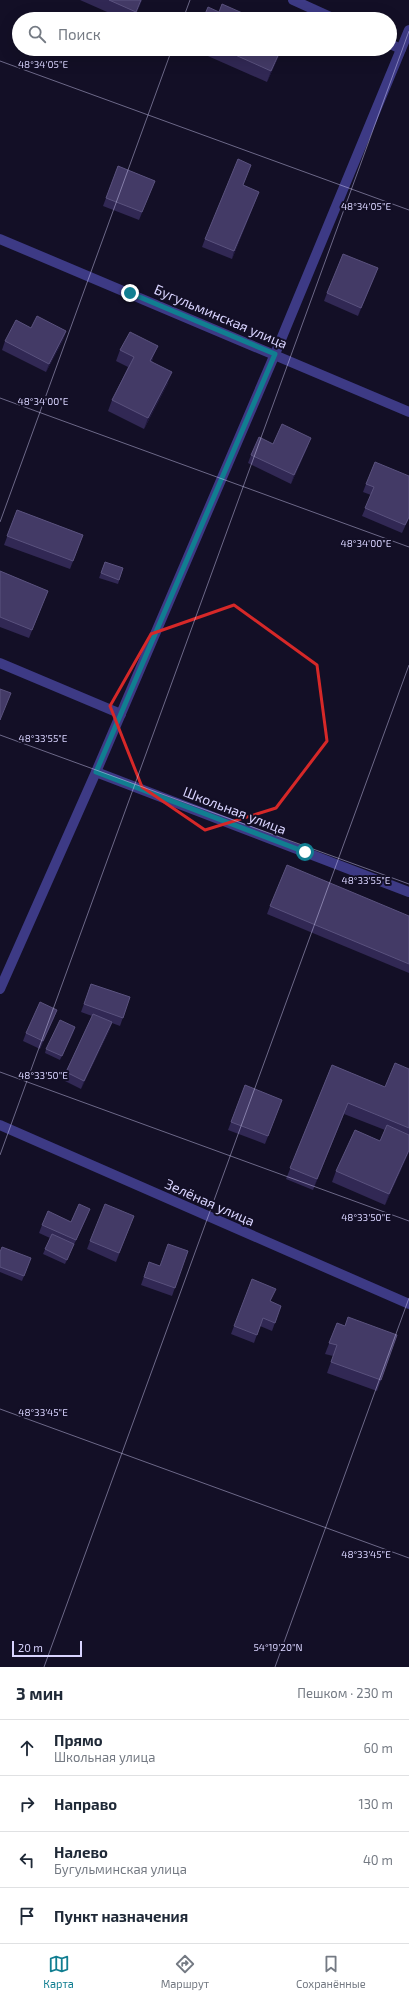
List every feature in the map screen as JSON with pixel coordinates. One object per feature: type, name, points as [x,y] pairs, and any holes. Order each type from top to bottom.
[{"type":"street","points":[[293,0],[320,12]]},
{"type":"street","points":[[0,989],[96,772],[275,354],[409,30]]},
{"type":"street","points":[[397,47],[401,49]]},
{"type":"street","name":"Бугульминская улица","points":[[0,239],[275,354],[409,412]]},
{"type":"street","points":[[0,663],[121,714]]},
{"type":"street","name":"Школьная улица","points":[[96,772],[409,892]]},
{"type":"street","name":"Зелёная улица","points":[[0,1125],[409,1304]]},
{"type":"highlighted area","points":[[234,605],[317,665],[327,741],[276,808],[205,830],[142,787],[110,706],[151,634]]},
{"type":"building","points":[[109,0],[141,0],[136,12]]},
{"type":"building","points":[[222,4],[240,12],[219,12]]},
{"type":"building","points":[[208,7],[219,12],[206,12]]},
{"type":"building","points":[[238,56],[278,56],[271,71]]},
{"type":"building","points":[[238,159],[251,165],[243,185],[259,192],[234,251],[205,239]]},
{"type":"building","points":[[118,166],[155,181],[142,212],[106,198]]},
{"type":"building","points":[[343,254],[378,268],[361,308],[327,293]]},
{"type":"building","points":[[37,316],[66,331],[49,364],[5,341],[16,320],[31,328]]},
{"type":"building","points":[[130,332],[158,346],[150,361],[172,372],[148,418],[112,400],[134,357],[120,350]]},
{"type":"building","points":[[282,424],[311,438],[294,475],[251,455],[259,437],[273,444]]},
{"type":"building","points":[[375,462],[409,476],[409,517],[405,525],[365,508],[374,487],[366,484]]},
{"type":"building","points":[[17,510],[83,535],[73,561],[7,536]]},
{"type":"building","points":[[105,562],[123,568],[119,580],[101,573]]},
{"type":"building","points":[[0,571],[48,591],[32,630],[0,617]]},
{"type":"building","points":[[0,689],[11,693],[0,720]]},
{"type":"building","points":[[287,865],[409,916],[409,964],[270,906]]},
{"type":"building","points":[[91,984],[130,997],[123,1018],[84,1004]]},
{"type":"building","points":[[40,1002],[57,1010],[43,1041],[26,1033]]},
{"type":"building","points":[[93,1014],[112,1022],[84,1081],[66,1072]]},
{"type":"building","points":[[60,1020],[75,1027],[62,1056],[46,1049]]},
{"type":"building","points":[[395,1063],[409,1069],[409,1128],[348,1103],[317,1179],[290,1168],[332,1065],[385,1087]]},
{"type":"building","points":[[245,1085],[282,1100],[268,1136],[231,1122]]},
{"type":"building","points":[[387,1125],[409,1135],[409,1150],[389,1194],[336,1171],[355,1130],[380,1141]]},
{"type":"building","points":[[79,1204],[90,1209],[76,1240],[42,1225],[48,1211],[71,1222]]},
{"type":"building","points":[[105,1204],[134,1216],[119,1253],[90,1241]]},
{"type":"building","points":[[52,1234],[74,1244],[67,1260],[45,1249]]},
{"type":"building","points":[[168,1244],[188,1251],[175,1288],[144,1277],[149,1262],[160,1266]]},
{"type":"building","points":[[2,1247],[31,1258],[24,1276],[0,1267],[0,1252]]},
{"type":"building","points":[[252,1279],[276,1289],[270,1301],[281,1306],[275,1323],[263,1318],[257,1335],[234,1326]]},
{"type":"building","points":[[348,1317],[397,1335],[381,1380],[331,1362],[337,1345],[329,1343],[337,1323],[345,1326]]},
{"type":"route","points":[[130,293],[275,354],[96,772],[305,852]]}]
